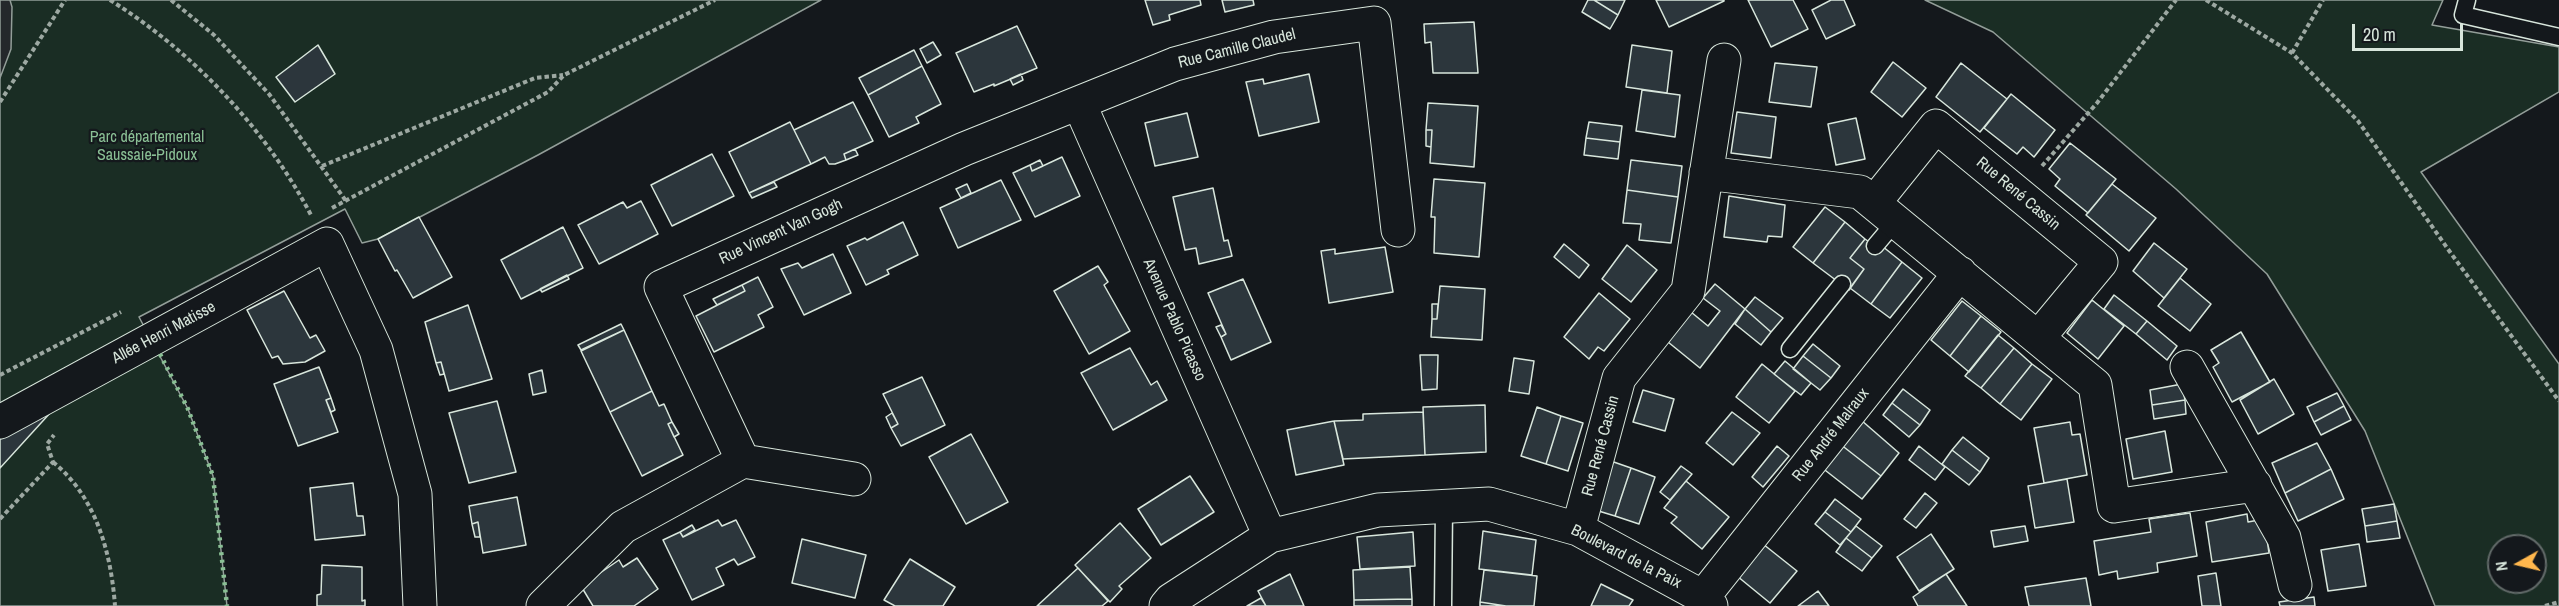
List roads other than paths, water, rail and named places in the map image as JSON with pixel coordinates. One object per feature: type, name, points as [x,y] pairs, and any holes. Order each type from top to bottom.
[{"type":"street","name":"Rue Camille Claudel","points":[[1079,103],[1175,64],[1274,37],[1374,23],[1398,230]]},
{"type":"street","name":"Rue René Cassin","points":[[1578,529],[1619,378],[1688,291],[1724,60]]},
{"type":"street","name":"Rue Vincent Van Gogh","points":[[743,461],[662,287],[964,149],[1079,103]]},
{"type":"street","name":"Avenue Pablo Picasso","points":[[1079,103],[1270,537]]},
{"type":"street","name":"Rue René Cassin","points":[[1885,212],[1936,126],[2101,262],[2038,338]]},
{"type":"street","points":[[1706,173],[1860,192],[1960,273],[2095,385],[2114,506],[2255,485]]},
{"type":"street","name":"Allée Henri Matisse","points":[[0,422],[324,229],[376,350],[415,494],[420,606]]},
{"type":"street","name":"Rue André Malraux","points":[[1707,602],[1960,273]]},
{"type":"street","points":[[2187,367],[2284,538],[2295,585]]},
{"type":"street","points":[[543,606],[623,527],[743,461],[854,479]]},
{"type":"street","name":"Boulevard de la Paix","points":[[1166,606],[1270,537],[1378,510],[1489,504],[1578,529],[1707,602]]},
{"type":"lane","points":[[2467,0],[2463,15],[2559,37]]},
{"type":"lane","points":[[1875,246],[1885,212]]},
{"type":"lane","points":[[1790,349],[1842,284]]},
{"type":"lane","points":[[1443,606],[1444,507]]},
{"type":"park label","name":"Parc départemental Saussaie-Pidoux","points":[[147,147]]}]
